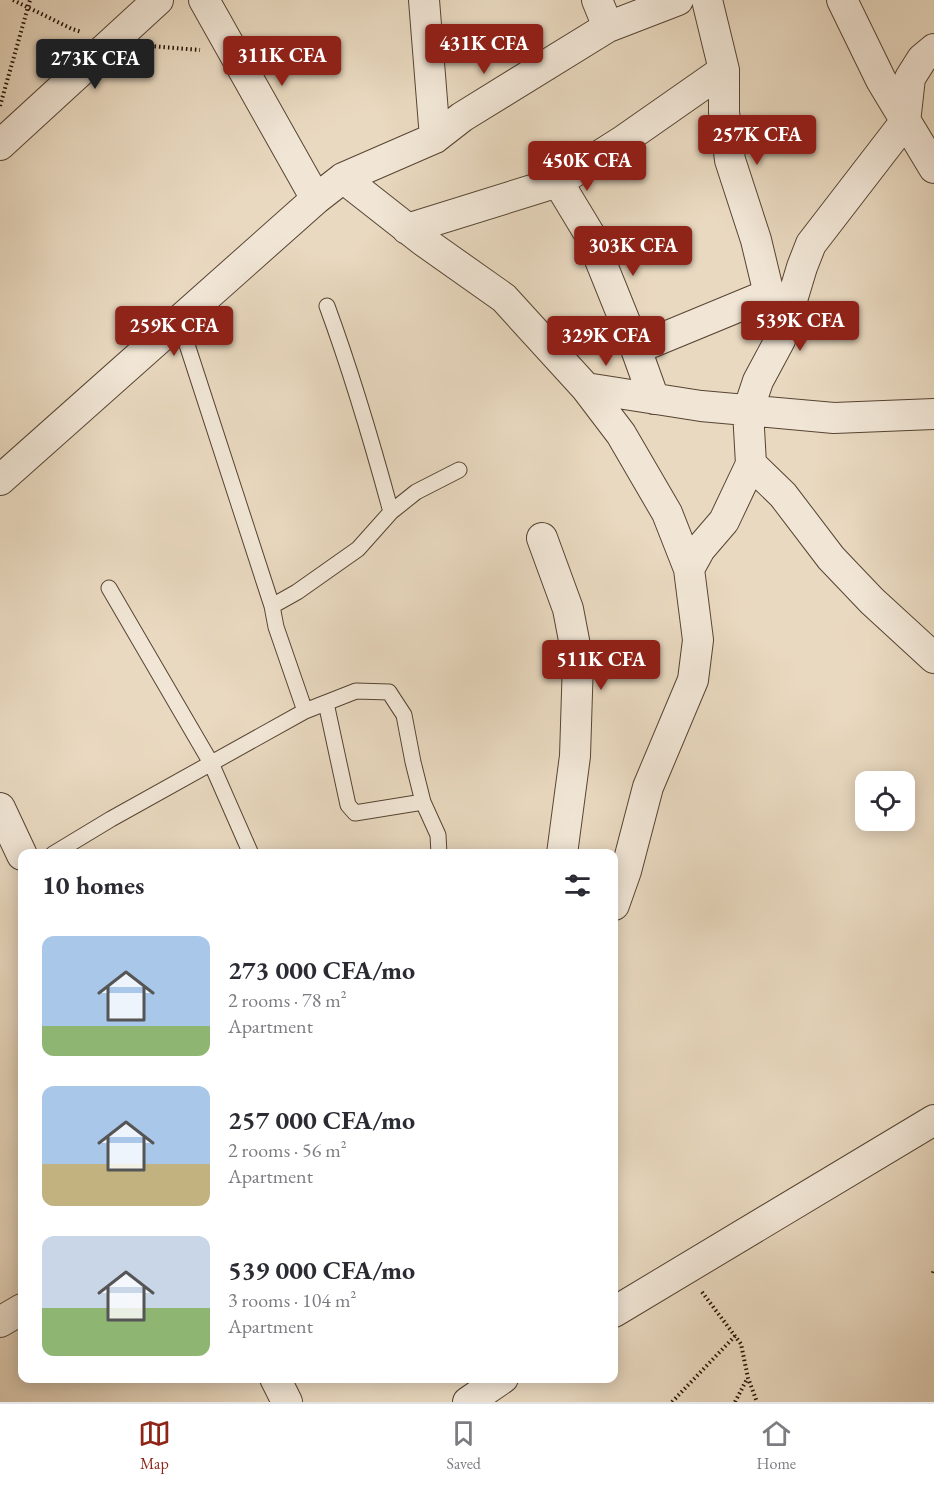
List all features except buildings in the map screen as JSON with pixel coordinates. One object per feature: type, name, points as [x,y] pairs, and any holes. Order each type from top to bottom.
[{"type":"street","points":[[0,145],[158,0]]},
{"type":"street","points":[[204,0],[316,199]]},
{"type":"street","points":[[424,0],[435,138]]},
{"type":"street","points":[[0,480],[178,320],[343,178],[435,138],[602,13],[678,0]]},
{"type":"street","points":[[707,0],[724,70],[724,112],[730,160],[756,240],[780,340]]},
{"type":"street","points":[[842,0],[881,80],[934,168]]},
{"type":"street","points":[[689,569],[700,549],[724,521],[751,464],[748,411],[758,381],[780,340],[801,267],[811,244],[905,122],[910,78],[922,59],[934,49]]},
{"type":"street","points":[[408,229],[558,182],[621,142],[724,70]]},
{"type":"street","points":[[343,178],[408,229],[504,298],[586,388],[621,434],[667,513],[689,569],[699,640],[693,681],[648,787],[618,894]]},
{"type":"street","points":[[558,182],[590,235],[654,399]]},
{"type":"street","points":[[636,348],[769,294]]},
{"type":"street","points":[[586,388],[748,411],[834,418],[934,414]]},
{"type":"street","points":[[751,464],[783,495],[831,558],[872,601],[922,632],[934,658]]},
{"type":"street","points":[[542,538],[568,609],[578,661],[575,756],[563,849]]},
{"type":"street","points":[[2,820],[19,849]]},
{"type":"street","points":[[618,1310],[934,1120]]},
{"type":"street","points":[[0,1322],[18,1311]]},
{"type":"street","points":[[277,1383],[286,1402]]},
{"type":"street","points":[[468,1402],[496,1383]]},
{"type":"lane","points":[[327,306],[364,413],[391,512]]},
{"type":"lane","points":[[178,320],[305,711]]},
{"type":"lane","points":[[272,606],[297,592],[358,549],[391,512],[416,492],[459,470]]},
{"type":"lane","points":[[109,588],[211,763],[248,849]]},
{"type":"lane","points":[[62,849],[305,711],[356,691],[388,692],[404,715],[423,802],[438,835],[439,849]]},
{"type":"lane","points":[[326,703],[348,805],[355,813],[423,802]]},
{"type":"path","points":[[0,106],[30,0]]},
{"type":"path","points":[[687,1268],[706,1298],[741,1344],[748,1378],[757,1402]]},
{"type":"path","points":[[672,1402],[735,1336]]},
{"type":"path","points":[[735,1402],[748,1378]]}]
